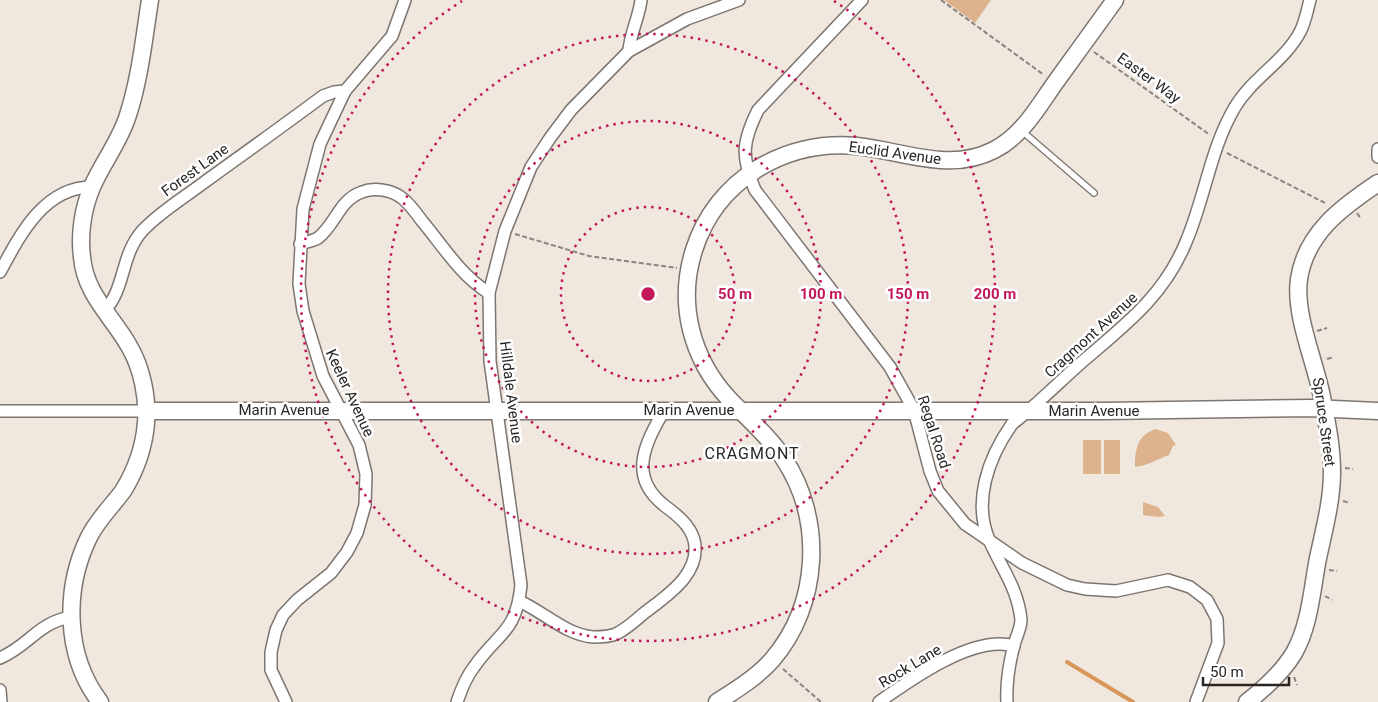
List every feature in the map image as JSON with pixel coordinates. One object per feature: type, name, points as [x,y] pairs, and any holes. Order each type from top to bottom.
[{"type":"street","points":[[100,702],[84,674],[70,617],[77,567],[90,536],[135,470],[143,443],[146,411],[138,365],[130,347],[104,311],[86,279],[82,258],[82,220],[92,187],[116,145],[128,117],[135,89],[150,0]]},
{"type":"street","name":"Keeler Avenue","points":[[286,702],[271,670],[271,652],[276,630],[283,615],[297,600],[331,573],[347,552],[357,533],[365,505],[366,474],[359,445],[323,376],[303,312],[299,284],[303,209],[317,153],[345,91],[392,36],[405,0]]},
{"type":"street","points":[[629,51],[632,32],[640,12],[641,0]]},
{"type":"street","name":"Hilldale Avenue","points":[[457,702],[473,667],[505,632],[514,618],[521,584],[490,361],[489,293],[505,231],[531,167],[550,138],[571,110],[629,51],[687,20],[739,0]]},
{"type":"street","name":"Regal Road","points":[[862,0],[758,110],[749,127],[744,148],[748,173],[755,190],[890,367],[914,410],[930,471],[938,491],[965,524],[990,543],[1049,578],[1067,585],[1085,589],[1116,591],[1168,580],[1190,587],[1207,600],[1217,619],[1218,643],[1196,702]]},
{"type":"street","name":"Euclid Avenue","points":[[717,702],[752,678],[772,660],[791,632],[802,608],[809,584],[811,538],[798,486],[783,458],[717,385],[703,363],[694,341],[686,298],[689,269],[700,233],[714,208],[748,173],[786,154],[811,147],[836,145],[860,147],[937,161],[958,161],[978,157],[996,150],[1021,130],[1115,0]]},
{"type":"street","name":"Cragmont Avenue","points":[[1007,702],[1008,670],[1021,623],[1019,603],[1011,581],[990,543],[982,522],[983,490],[988,467],[999,442],[1012,424],[1082,362],[1122,330],[1149,303],[1170,274],[1186,243],[1216,148],[1226,123],[1247,90],[1296,37],[1310,0]]},
{"type":"street","name":"Forest Lane","points":[[104,311],[112,303],[118,288],[123,264],[131,245],[156,218],[323,96],[345,91]]},
{"type":"street","points":[[1378,149],[1378,157]]},
{"type":"street","name":"Spruce Street","points":[[1247,702],[1284,668],[1300,642],[1308,613],[1331,481],[1331,459],[1324,409],[1300,311],[1300,278],[1304,260],[1323,226],[1339,210],[1378,182]]},
{"type":"street","points":[[0,272],[20,236],[34,216],[63,192],[74,188],[92,187]]},
{"type":"street","points":[[300,244],[317,239],[346,202],[356,194],[377,189],[391,192],[402,198],[417,214],[465,274],[476,285],[489,293]]},
{"type":"street","points":[[519,601],[579,635],[605,637],[622,630],[683,580],[695,554],[694,540],[687,525],[651,492],[645,479],[642,464],[646,441],[665,409]]},
{"type":"street","name":"Marin Avenue","points":[[0,411],[665,409],[1028,411],[1324,409],[1378,411]]},
{"type":"street","points":[[0,658],[20,648],[43,626],[54,620],[70,617]]},
{"type":"street","name":"Rock Lane","points":[[879,702],[922,672],[957,655],[995,643],[1014,646]]},
{"type":"street","points":[[0,690],[1,702]]},
{"type":"lane","points":[[1021,130],[1094,193]]},
{"type":"path","points":[[941,0],[1042,74]]},
{"type":"path","name":"Easter Way","points":[[1083,44],[1202,130]]},
{"type":"path","points":[[1216,148],[1328,204]]},
{"type":"path","points":[[505,231],[589,256],[689,269]]},
{"type":"path","points":[[772,660],[821,702]]},
{"type":"shaded area","points":[[944,0],[991,0],[975,23]]},
{"type":"shaded area","points":[[1155,429],[1168,433],[1176,445],[1173,446],[1169,455],[1135,467],[1138,444],[1144,436]]},
{"type":"shaded area","points":[[1083,440],[1101,440],[1101,474],[1083,474]]},
{"type":"shaded area","points":[[1104,440],[1120,440],[1120,474],[1104,474]]},
{"type":"shaded area","points":[[1143,502],[1158,507],[1165,516],[1143,515]]},
{"type":"waterway","points":[[1067,662],[1133,702]]},
{"type":"district","name":"CRAGMONT","points":[[752,453]]}]
